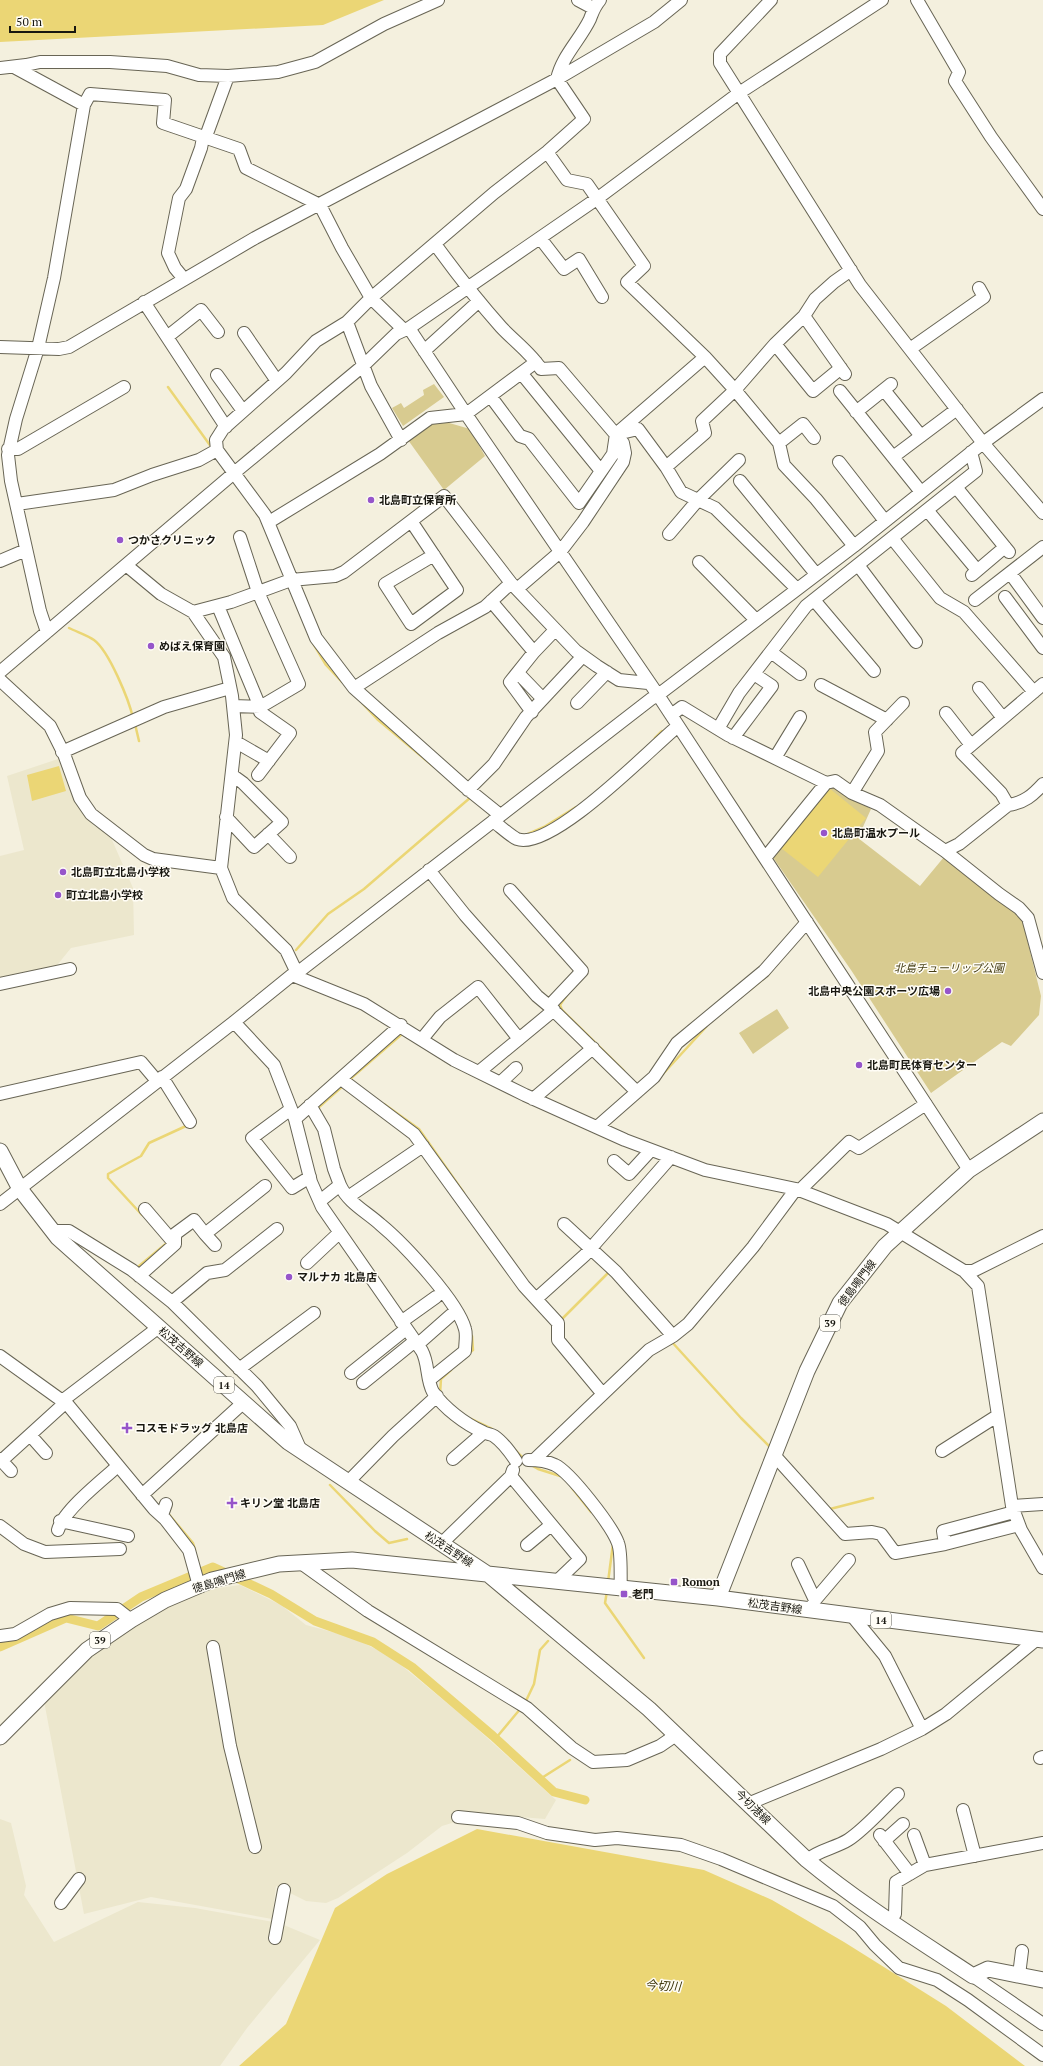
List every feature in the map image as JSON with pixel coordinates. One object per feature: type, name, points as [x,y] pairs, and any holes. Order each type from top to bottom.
[{"type":"main road","name":"徳島鳴門線","points":[[718,1598],[807,1371],[840,1303],[885,1246],[969,1170],[1043,1121]]},
{"type":"main road","name":"松茂吉野線","points":[[0,1151],[20,1189],[58,1238],[244,1402],[301,1451],[489,1575],[718,1598],[812,1605],[853,1617],[1040,1640]]},
{"type":"main road","name":"徳島鳴門線","points":[[0,1737],[87,1650],[131,1620],[165,1600],[224,1577],[280,1564],[352,1560],[489,1575]]},
{"type":"main road","name":"今切港線","points":[[489,1575],[649,1709],[807,1860],[851,1895],[973,1976]]},
{"type":"main road","points":[[973,1976],[988,1969],[1043,1980]]},
{"type":"street","points":[[0,68],[40,62],[110,62],[167,66],[199,75],[228,76],[278,72],[316,62],[384,24],[438,0]]},
{"type":"street","points":[[578,0],[596,4],[590,18],[559,69],[557,80],[584,119],[548,152],[494,192],[436,244],[371,298],[347,322],[316,341],[277,381],[226,427],[216,440],[217,450],[269,522],[291,580],[316,638],[354,688],[468,790],[518,839],[532,839],[550,832],[594,801],[678,726]]},
{"type":"street","points":[[0,347],[59,349],[69,347],[255,238],[557,80],[654,22],[682,0]]},
{"type":"street","points":[[771,0],[720,54],[720,62],[851,270],[983,443],[1043,513]]},
{"type":"street","points":[[0,672],[234,473],[364,365],[396,334],[407,329],[598,198],[739,93],[882,0]]},
{"type":"street","points":[[916,0],[959,72],[955,81],[991,137],[1043,209]]},
{"type":"street","points":[[14,67],[84,105]]},
{"type":"street","points":[[184,279],[175,268],[168,253],[179,198],[186,189],[228,76]]},
{"type":"street","points":[[47,632],[40,611],[11,481],[8,449],[38,348],[54,278],[84,105],[90,94],[164,100],[163,123],[240,149],[246,168],[320,205],[342,248],[371,298],[407,329],[424,351],[648,683],[658,695],[969,1170]]},
{"type":"street","points":[[548,152],[567,180],[587,184],[644,266],[627,282],[705,357],[735,390],[779,443],[784,465],[816,500],[854,546]]},
{"type":"street","points":[[540,238],[564,269],[579,259],[602,297]]},
{"type":"street","points":[[354,688],[494,604],[514,586],[560,552],[583,522],[623,462],[625,453],[623,443],[559,368],[541,369],[467,288],[436,244]]},
{"type":"street","points":[[666,467],[705,433],[702,421],[735,390],[776,344],[804,316],[815,299],[834,282],[851,270]]},
{"type":"street","points":[[910,349],[984,297],[979,288]]},
{"type":"street","points":[[424,351],[479,301]]},
{"type":"street","points":[[144,302],[226,427]]},
{"type":"street","points":[[167,337],[201,310],[218,332]]},
{"type":"street","points":[[776,344],[813,391],[843,371],[804,316]]},
{"type":"street","points":[[347,322],[371,386],[401,440]]},
{"type":"street","points":[[244,333],[277,381]]},
{"type":"street","points":[[491,397],[520,436],[529,438],[579,503],[613,454],[616,434],[705,357]]},
{"type":"street","points":[[269,522],[401,440],[430,418],[466,414],[522,374],[536,362]]},
{"type":"street","points":[[522,374],[601,471]]},
{"type":"street","points":[[217,375],[243,412]]},
{"type":"street","points":[[8,449],[18,449],[124,387]]},
{"type":"street","points":[[856,412],[888,387],[921,436]]},
{"type":"street","points":[[840,391],[921,492]]},
{"type":"street","points":[[0,1204],[496,818],[854,546],[971,452],[1043,399]]},
{"type":"street","points":[[893,457],[957,409]]},
{"type":"street","points":[[779,443],[803,424],[814,438]]},
{"type":"street","points":[[616,434],[638,430],[666,467],[681,492],[715,508],[797,589]]},
{"type":"street","points":[[17,504],[114,490],[152,474],[199,460],[217,450]]},
{"type":"street","points":[[718,729],[739,693],[806,606],[976,471],[971,452]]},
{"type":"street","points":[[668,534],[698,500],[738,460]]},
{"type":"street","points":[[839,462],[885,521]]},
{"type":"street","points":[[0,471],[11,481]]},
{"type":"street","points":[[740,481],[816,574]]},
{"type":"street","points":[[927,510],[974,573],[1007,550],[956,487]]},
{"type":"street","points":[[193,612],[218,606],[291,580],[335,576],[344,572],[444,496],[514,586],[555,630],[583,656],[619,680],[648,683]]},
{"type":"street","points":[[411,521],[434,554],[457,590],[411,624],[385,584],[434,554]]},
{"type":"street","points":[[233,706],[260,707],[299,684],[258,592],[240,536]]},
{"type":"street","points":[[892,538],[940,598],[964,612],[1038,688],[962,753],[1001,793],[1008,805]]},
{"type":"street","points":[[975,600],[1043,547]]},
{"type":"street","points":[[0,561],[26,550]]},
{"type":"street","points":[[699,562],[756,620]]},
{"type":"street","points":[[126,565],[161,594],[193,612],[224,657],[233,706],[236,742],[221,868],[233,898],[286,950],[294,974],[364,1004],[454,1060],[533,1099],[651,1150],[705,1170],[798,1190],[856,1211],[901,1232],[964,1271],[978,1286],[997,1416],[1013,1509],[1021,1530],[1043,1568]]},
{"type":"street","points":[[858,565],[916,642]]},
{"type":"street","points":[[1010,573],[1043,618]]},
{"type":"street","points":[[1005,597],[1043,648]]},
{"type":"street","points":[[814,600],[874,671]]},
{"type":"street","points":[[494,604],[534,652]]},
{"type":"street","points":[[218,606],[260,707],[260,712],[290,733],[258,775]]},
{"type":"street","points":[[532,712],[510,682],[534,652],[555,630]]},
{"type":"street","points":[[771,652],[800,674]]},
{"type":"street","points":[[468,790],[494,764],[526,717],[583,656]]},
{"type":"street","points":[[577,703],[607,672]]},
{"type":"street","points":[[518,673],[543,699]]},
{"type":"street","points":[[733,738],[772,686],[754,674]]},
{"type":"street","points":[[0,680],[50,726],[80,798],[91,814],[144,855],[153,859],[221,868]]},
{"type":"street","points":[[821,685],[887,720]]},
{"type":"street","points":[[62,752],[164,707],[230,688]]},
{"type":"street","points":[[979,688],[1003,718]]},
{"type":"street","points":[[852,793],[878,751],[875,732],[903,703]]},
{"type":"street","points":[[671,715],[682,707],[733,738],[826,783]]},
{"type":"street","points":[[946,713],[971,745]]},
{"type":"street","points":[[775,758],[800,717]]},
{"type":"street","points":[[236,742],[269,761]]},
{"type":"street","points":[[226,817],[254,847],[282,822],[243,783],[232,775]]},
{"type":"street","points":[[764,858],[826,783],[835,781],[852,793],[880,805],[945,851],[1019,908],[1028,918],[1043,973]]},
{"type":"street","points":[[945,851],[959,844],[1008,805],[1019,804],[1034,794],[1043,784]]},
{"type":"street","points":[[268,834],[290,857]]},
{"type":"street","points":[[429,870],[531,990],[637,1092]]},
{"type":"street","points":[[480,1072],[519,1039],[551,1008],[582,971],[510,890]]},
{"type":"street","points":[[597,1127],[654,1077],[677,1043],[764,971],[807,922]]},
{"type":"street","points":[[0,984],[70,969]]},
{"type":"street","points":[[422,1039],[440,1017],[478,987],[519,1039]]},
{"type":"street","points":[[234,1022],[274,1065],[293,1114],[310,1177],[320,1201],[339,1233],[426,1358],[429,1380],[437,1396],[447,1408],[483,1433],[493,1436],[506,1447],[516,1461]]},
{"type":"street","points":[[310,1177],[292,1188],[252,1138],[310,1105],[401,1026]]},
{"type":"street","points":[[533,1099],[593,1048]]},
{"type":"street","points":[[0,1094],[141,1062],[159,1079],[190,1122]]},
{"type":"street","points":[[501,1082],[516,1068]]},
{"type":"street","points":[[341,1079],[414,1134],[524,1286],[558,1323],[558,1340],[602,1393]]},
{"type":"street","points":[[534,1460],[602,1393],[649,1350],[673,1336],[688,1324],[733,1272],[798,1190],[849,1142],[859,1148],[926,1104]]},
{"type":"street","points":[[310,1105],[324,1129],[334,1169],[340,1185],[348,1197],[363,1212],[381,1224],[418,1263],[454,1305],[466,1330],[465,1351],[429,1380]]},
{"type":"street","points":[[348,1197],[423,1146]]},
{"type":"street","points":[[614,1161],[630,1174],[651,1150]]},
{"type":"street","points":[[536,1300],[551,1284],[588,1252],[670,1157]]},
{"type":"street","points":[[320,1201],[340,1185]]},
{"type":"street","points":[[205,1234],[265,1186]]},
{"type":"street","points":[[144,1209],[175,1244]]},
{"type":"street","points":[[139,1276],[175,1244],[175,1234],[194,1220],[215,1245]]},
{"type":"street","points":[[564,1224],[588,1252],[616,1272],[673,1336]]},
{"type":"street","points":[[172,1302],[207,1273],[225,1270],[276,1229]]},
{"type":"street","points":[[52,1231],[69,1231],[132,1270],[172,1302],[257,1386],[290,1426],[301,1451]]},
{"type":"street","points":[[307,1263],[339,1233]]},
{"type":"street","points":[[964,1271],[973,1271],[1043,1236]]},
{"type":"street","points":[[436,1297],[404,1325],[360,1380],[416,1343],[451,1315]]},
{"type":"street","points":[[239,1369],[314,1313]]},
{"type":"street","points":[[11,1471],[0,1460],[71,1403],[159,1327]]},
{"type":"street","points":[[0,1356],[71,1403],[118,1466],[146,1491],[162,1515],[189,1550],[198,1586]]},
{"type":"street","points":[[348,1482],[393,1436],[437,1396]]},
{"type":"street","points":[[146,1491],[244,1402]]},
{"type":"street","points":[[942,1451],[997,1416]]},
{"type":"street","points":[[453,1459],[483,1433]]},
{"type":"street","points":[[30,1435],[46,1453]]},
{"type":"street","points":[[774,1455],[845,1534],[872,1532],[880,1534],[894,1553],[945,1544],[1019,1525]]},
{"type":"street","points":[[516,1461],[534,1460],[555,1465],[571,1479],[605,1521],[619,1544],[621,1588]]},
{"type":"street","points":[[441,1544],[511,1476],[516,1461]]},
{"type":"street","points":[[118,1466],[59,1526],[128,1536]]},
{"type":"street","points":[[511,1476],[580,1559],[556,1582]]},
{"type":"street","points":[[162,1515],[166,1504]]},
{"type":"street","points":[[945,1544],[943,1531],[1013,1509],[1043,1504]]},
{"type":"street","points":[[527,1545],[551,1525]]},
{"type":"street","points":[[0,1526],[24,1544],[45,1552],[120,1549]]},
{"type":"street","points":[[812,1605],[849,1560]]},
{"type":"street","points":[[301,1563],[368,1610],[527,1708],[572,1748],[593,1762],[627,1760],[660,1746],[676,1734]]},
{"type":"street","points":[[798,1564],[812,1605]]},
{"type":"street","points":[[0,1636],[15,1634],[50,1614],[70,1608],[117,1610],[131,1620]]},
{"type":"street","points":[[853,1617],[885,1656],[922,1729]]},
{"type":"street","points":[[750,1804],[881,1749],[922,1729],[946,1714],[1040,1640]]},
{"type":"street","points":[[213,1647],[230,1746],[256,1847]]},
{"type":"street","points":[[807,1860],[815,1853],[832,1849],[850,1839],[898,1794]]},
{"type":"street","points":[[963,1810],[975,1856]]},
{"type":"street","points":[[458,1818],[518,1823],[547,1833],[595,1840],[618,1838],[681,1845],[722,1859],[833,1906],[860,1927],[875,1945],[899,1968],[937,1980],[974,2004],[1043,2055]]},
{"type":"street","points":[[903,1824],[882,1838],[910,1874]]},
{"type":"street","points":[[914,1835],[925,1865]]},
{"type":"street","points":[[889,1920],[895,1914],[896,1882],[925,1865],[1043,1843]]},
{"type":"street","points":[[61,1903],[79,1879]]},
{"type":"street","points":[[275,1938],[284,1890]]},
{"type":"street","points":[[1019,1975],[1022,1951]]},
{"type":"street","points":[[973,1976],[1043,2024]]},
{"type":"shaded area","name":"北島町立北島小学校","points":[[61,758],[76,800],[94,826],[109,833],[133,888],[134,935],[71,948],[54,969],[0,977],[0,856],[24,850],[7,776]]},
{"type":"shaded area","points":[[240,1585],[281,1605],[306,1625],[351,1637],[390,1656],[464,1717],[556,1800],[545,1819],[481,1814],[442,1826],[407,1853],[338,1898],[326,1903],[306,1901],[276,1886],[272,1919],[151,1897],[84,1914],[44,1701],[101,1647],[163,1608],[199,1591]]},
{"type":"shaded area","points":[[0,1819],[11,1823],[26,1886],[24,1895],[54,1942],[138,1902],[195,1908],[279,1923],[320,1940],[247,2028],[220,2066],[0,2066]]},
{"type":"green space","points":[[434,384],[444,397],[403,426],[392,408],[401,403],[404,408],[424,395],[423,390]]},
{"type":"green space","points":[[439,420],[470,429],[485,456],[444,490],[408,440],[430,422]]},
{"type":"green space","name":"北島チューリップ公園","points":[[832,784],[871,809],[858,838],[920,886],[944,857],[1021,915],[1041,996],[1039,1015],[1011,1046],[1002,1042],[931,1093],[851,970],[772,856]]},
{"type":"green space","points":[[777,1009],[789,1028],[753,1054],[739,1033]]},
{"type":"water","points":[[0,0],[384,0],[323,25],[0,42]]},
{"type":"water","points":[[59,766],[66,791],[32,801],[27,775]]},
{"type":"water","name":"北島町温水プール","points":[[829,788],[866,818],[818,877],[781,848]]},
{"type":"water","name":"今切川","points":[[477,1829],[704,1870],[772,1900],[844,1942],[946,2006],[1025,2066],[239,2066],[286,2024],[335,1908],[387,1874]]},
{"type":"waterway","points":[[168,387],[212,448]]},
{"type":"waterway","points":[[464,625],[480,616]]},
{"type":"waterway","points":[[69,628],[94,640],[106,654],[118,676],[133,718]]},
{"type":"waterway","points":[[313,643],[326,665],[342,682]]},
{"type":"waterway","points":[[363,704],[377,719],[433,766]]},
{"type":"waterway","points":[[135,724],[139,741]]},
{"type":"waterway","points":[[655,738],[662,731]]},
{"type":"waterway","points":[[296,950],[328,914],[364,889],[471,797]]},
{"type":"waterway","points":[[528,834],[544,827],[576,807]]},
{"type":"waterway","points":[[751,989],[769,974]]},
{"type":"waterway","points":[[567,995],[560,1005],[562,1010],[624,1071]]},
{"type":"waterway","points":[[662,1075],[706,1027]]},
{"type":"waterway","points":[[349,1080],[402,1034]]},
{"type":"waterway","points":[[319,1110],[318,1108],[344,1085]]},
{"type":"waterway","points":[[384,1104],[419,1129],[464,1193]]},
{"type":"waterway","points":[[142,1215],[108,1178],[108,1174],[141,1156],[149,1143],[186,1126],[185,1124]]},
{"type":"waterway","points":[[139,1266],[168,1242]]},
{"type":"waterway","points":[[559,1318],[563,1318],[609,1272]]},
{"type":"waterway","points":[[468,1354],[473,1350],[472,1336]]},
{"type":"waterway","points":[[671,1341],[741,1418],[771,1448]]},
{"type":"waterway","points":[[440,1394],[441,1379],[451,1370]]},
{"type":"waterway","points":[[52,1387],[61,1393]]},
{"type":"waterway","points":[[471,1419],[492,1429]]},
{"type":"waterway","points":[[96,1430],[117,1455]]},
{"type":"waterway","points":[[515,1450],[524,1459]]},
{"type":"waterway","points":[[531,1465],[538,1469],[560,1476]]},
{"type":"waterway","points":[[330,1485],[375,1531],[389,1543],[407,1539]]},
{"type":"waterway","points":[[572,1488],[591,1512]]},
{"type":"waterway","points":[[829,1508],[873,1498]]},
{"type":"waterway","points":[[166,1511],[193,1543],[195,1550]]},
{"type":"waterway","points":[[608,1582],[613,1544]]},
{"type":"waterway","points":[[0,1647],[66,1618],[98,1626],[141,1597],[213,1567],[271,1594],[315,1621],[373,1642],[412,1667],[493,1736],[554,1792],[585,1800]]},
{"type":"waterway","points":[[607,1591],[605,1603],[644,1658]]},
{"type":"waterway","points":[[525,1703],[534,1684],[540,1650],[548,1641]]},
{"type":"waterway","points":[[496,1738],[521,1708]]},
{"type":"waterway","points":[[540,1779],[570,1760]]},
{"type":"place","name":"北島町立保育所","points":[[371,500]]},
{"type":"place","name":"つかさクリニック","points":[[120,540]]},
{"type":"place","name":"めばえ保育園","points":[[151,646]]},
{"type":"place","name":"北島町温水プール","points":[[824,833]]},
{"type":"place","name":"北島町立北島小学校","points":[[63,872]]},
{"type":"place","name":"町立北島小学校","points":[[58,895]]},
{"type":"place","name":"北島中央公園スポーツ広場","points":[[948,991]]},
{"type":"place","name":"北島町民体育センター","points":[[859,1065]]},
{"type":"place","name":"マルナカ 北島店","points":[[289,1277]]},
{"type":"place","name":"コスモドラッグ 北島店","points":[[127,1428]]},
{"type":"place","name":"キリン堂 北島店","points":[[232,1503]]},
{"type":"place","name":"Romon","points":[[674,1582]]},
{"type":"place","name":"老門","points":[[624,1594]]}]
